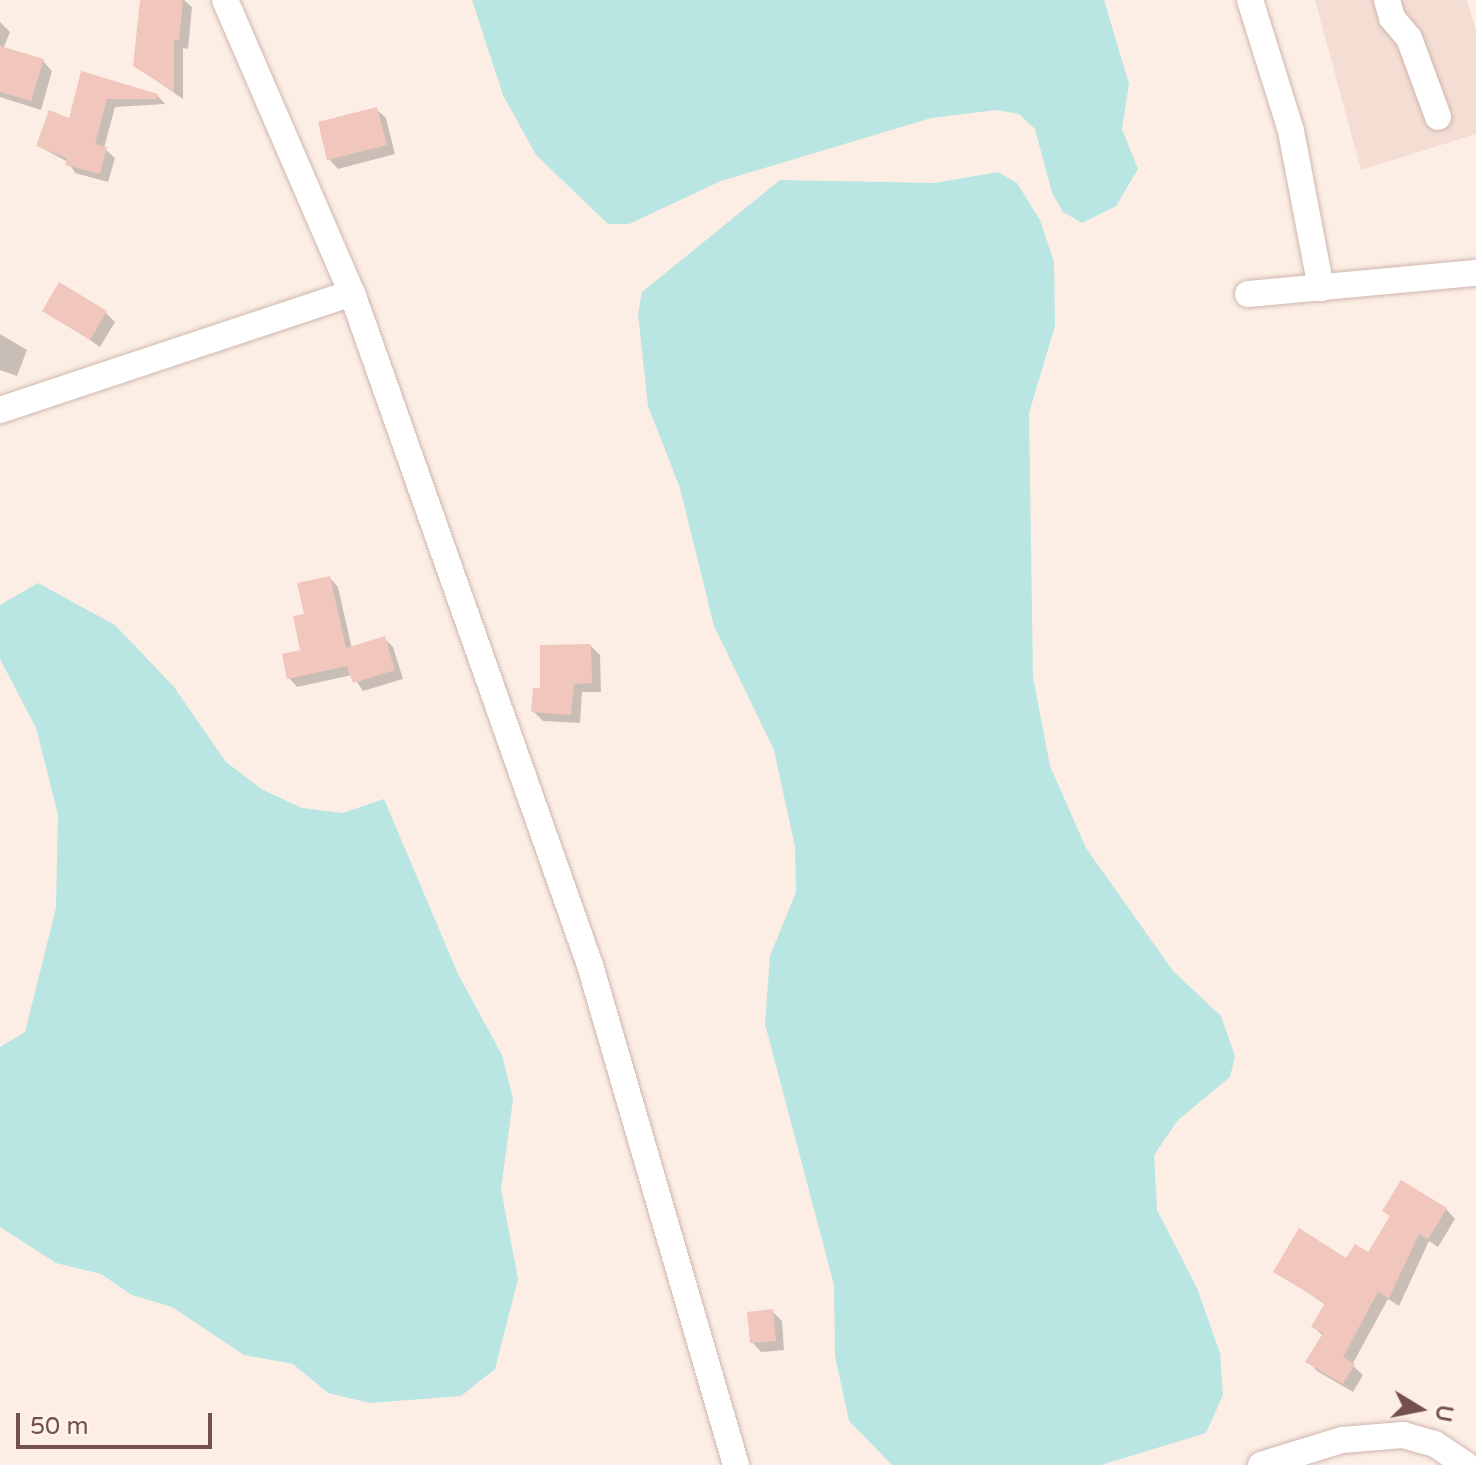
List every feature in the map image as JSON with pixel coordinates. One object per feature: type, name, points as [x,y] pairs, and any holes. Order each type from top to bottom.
[{"type":"street","points":[[1250,0],[1291,131],[1321,288]]},
{"type":"street","points":[[1387,0],[1392,18],[1409,38],[1438,117]]},
{"type":"street","points":[[220,1],[352,293],[590,965],[736,1465]]},
{"type":"street","points":[[1248,294],[1476,273]]},
{"type":"street","points":[[0,410],[352,293]]},
{"type":"street","points":[[1261,1465],[1342,1440],[1403,1435],[1435,1444],[1466,1465]]},
{"type":"shaded area","points":[[1315,0],[1467,0],[1476,30],[1476,134],[1361,170]]},
{"type":"water","points":[[472,0],[1104,0],[1129,84],[1122,129],[1138,169],[1116,206],[1082,223],[1063,212],[1052,193],[1035,129],[1019,114],[996,110],[931,118],[721,181],[629,224],[608,224],[536,155],[503,95]]},
{"type":"water","points":[[998,172],[1017,183],[1040,220],[1054,262],[1055,326],[1029,413],[1033,677],[1050,766],[1086,848],[1173,971],[1221,1016],[1235,1056],[1230,1077],[1178,1120],[1154,1155],[1157,1210],[1197,1288],[1220,1353],[1223,1395],[1206,1433],[1101,1465],[892,1465],[849,1421],[835,1356],[834,1285],[765,1024],[770,956],[796,892],[795,847],[774,750],[714,626],[680,488],[648,406],[638,314],[642,292],[780,180],[935,183]]},
{"type":"water","points":[[38,583],[115,625],[174,687],[226,762],[263,790],[302,808],[343,813],[384,799],[458,974],[502,1055],[513,1099],[501,1189],[518,1279],[495,1369],[461,1396],[370,1403],[328,1393],[293,1364],[244,1355],[172,1307],[132,1295],[101,1274],[56,1263],[0,1227],[0,1047],[25,1032],[56,908],[58,815],[36,728],[0,659],[0,605]]},
{"type":"building","points":[[140,0],[183,0],[179,40],[174,40],[174,92],[133,66]]},
{"type":"building","points":[[0,46],[44,59],[31,101],[0,92]]},
{"type":"building","points":[[81,71],[158,94],[157,99],[107,99],[95,144],[107,147],[100,174],[65,165],[67,158],[36,146],[49,110],[69,118]]},
{"type":"building","points":[[377,107],[387,145],[327,160],[318,122]]},
{"type":"building","points":[[59,282],[107,311],[90,340],[42,311]]},
{"type":"building","points":[[330,576],[346,648],[385,636],[395,670],[353,683],[347,666],[287,679],[282,654],[300,650],[293,616],[304,614],[297,583]]},
{"type":"building","points":[[591,644],[592,683],[574,684],[571,715],[531,712],[533,688],[540,688],[540,645]]},
{"type":"building","points":[[1401,1180],[1447,1208],[1428,1239],[1419,1234],[1389,1298],[1378,1292],[1343,1357],[1355,1364],[1343,1384],[1305,1362],[1323,1333],[1311,1327],[1325,1303],[1273,1272],[1299,1228],[1346,1258],[1355,1244],[1368,1252],[1390,1216],[1382,1211]]},
{"type":"building","points":[[773,1309],[776,1341],[750,1343],[747,1312]]}]
